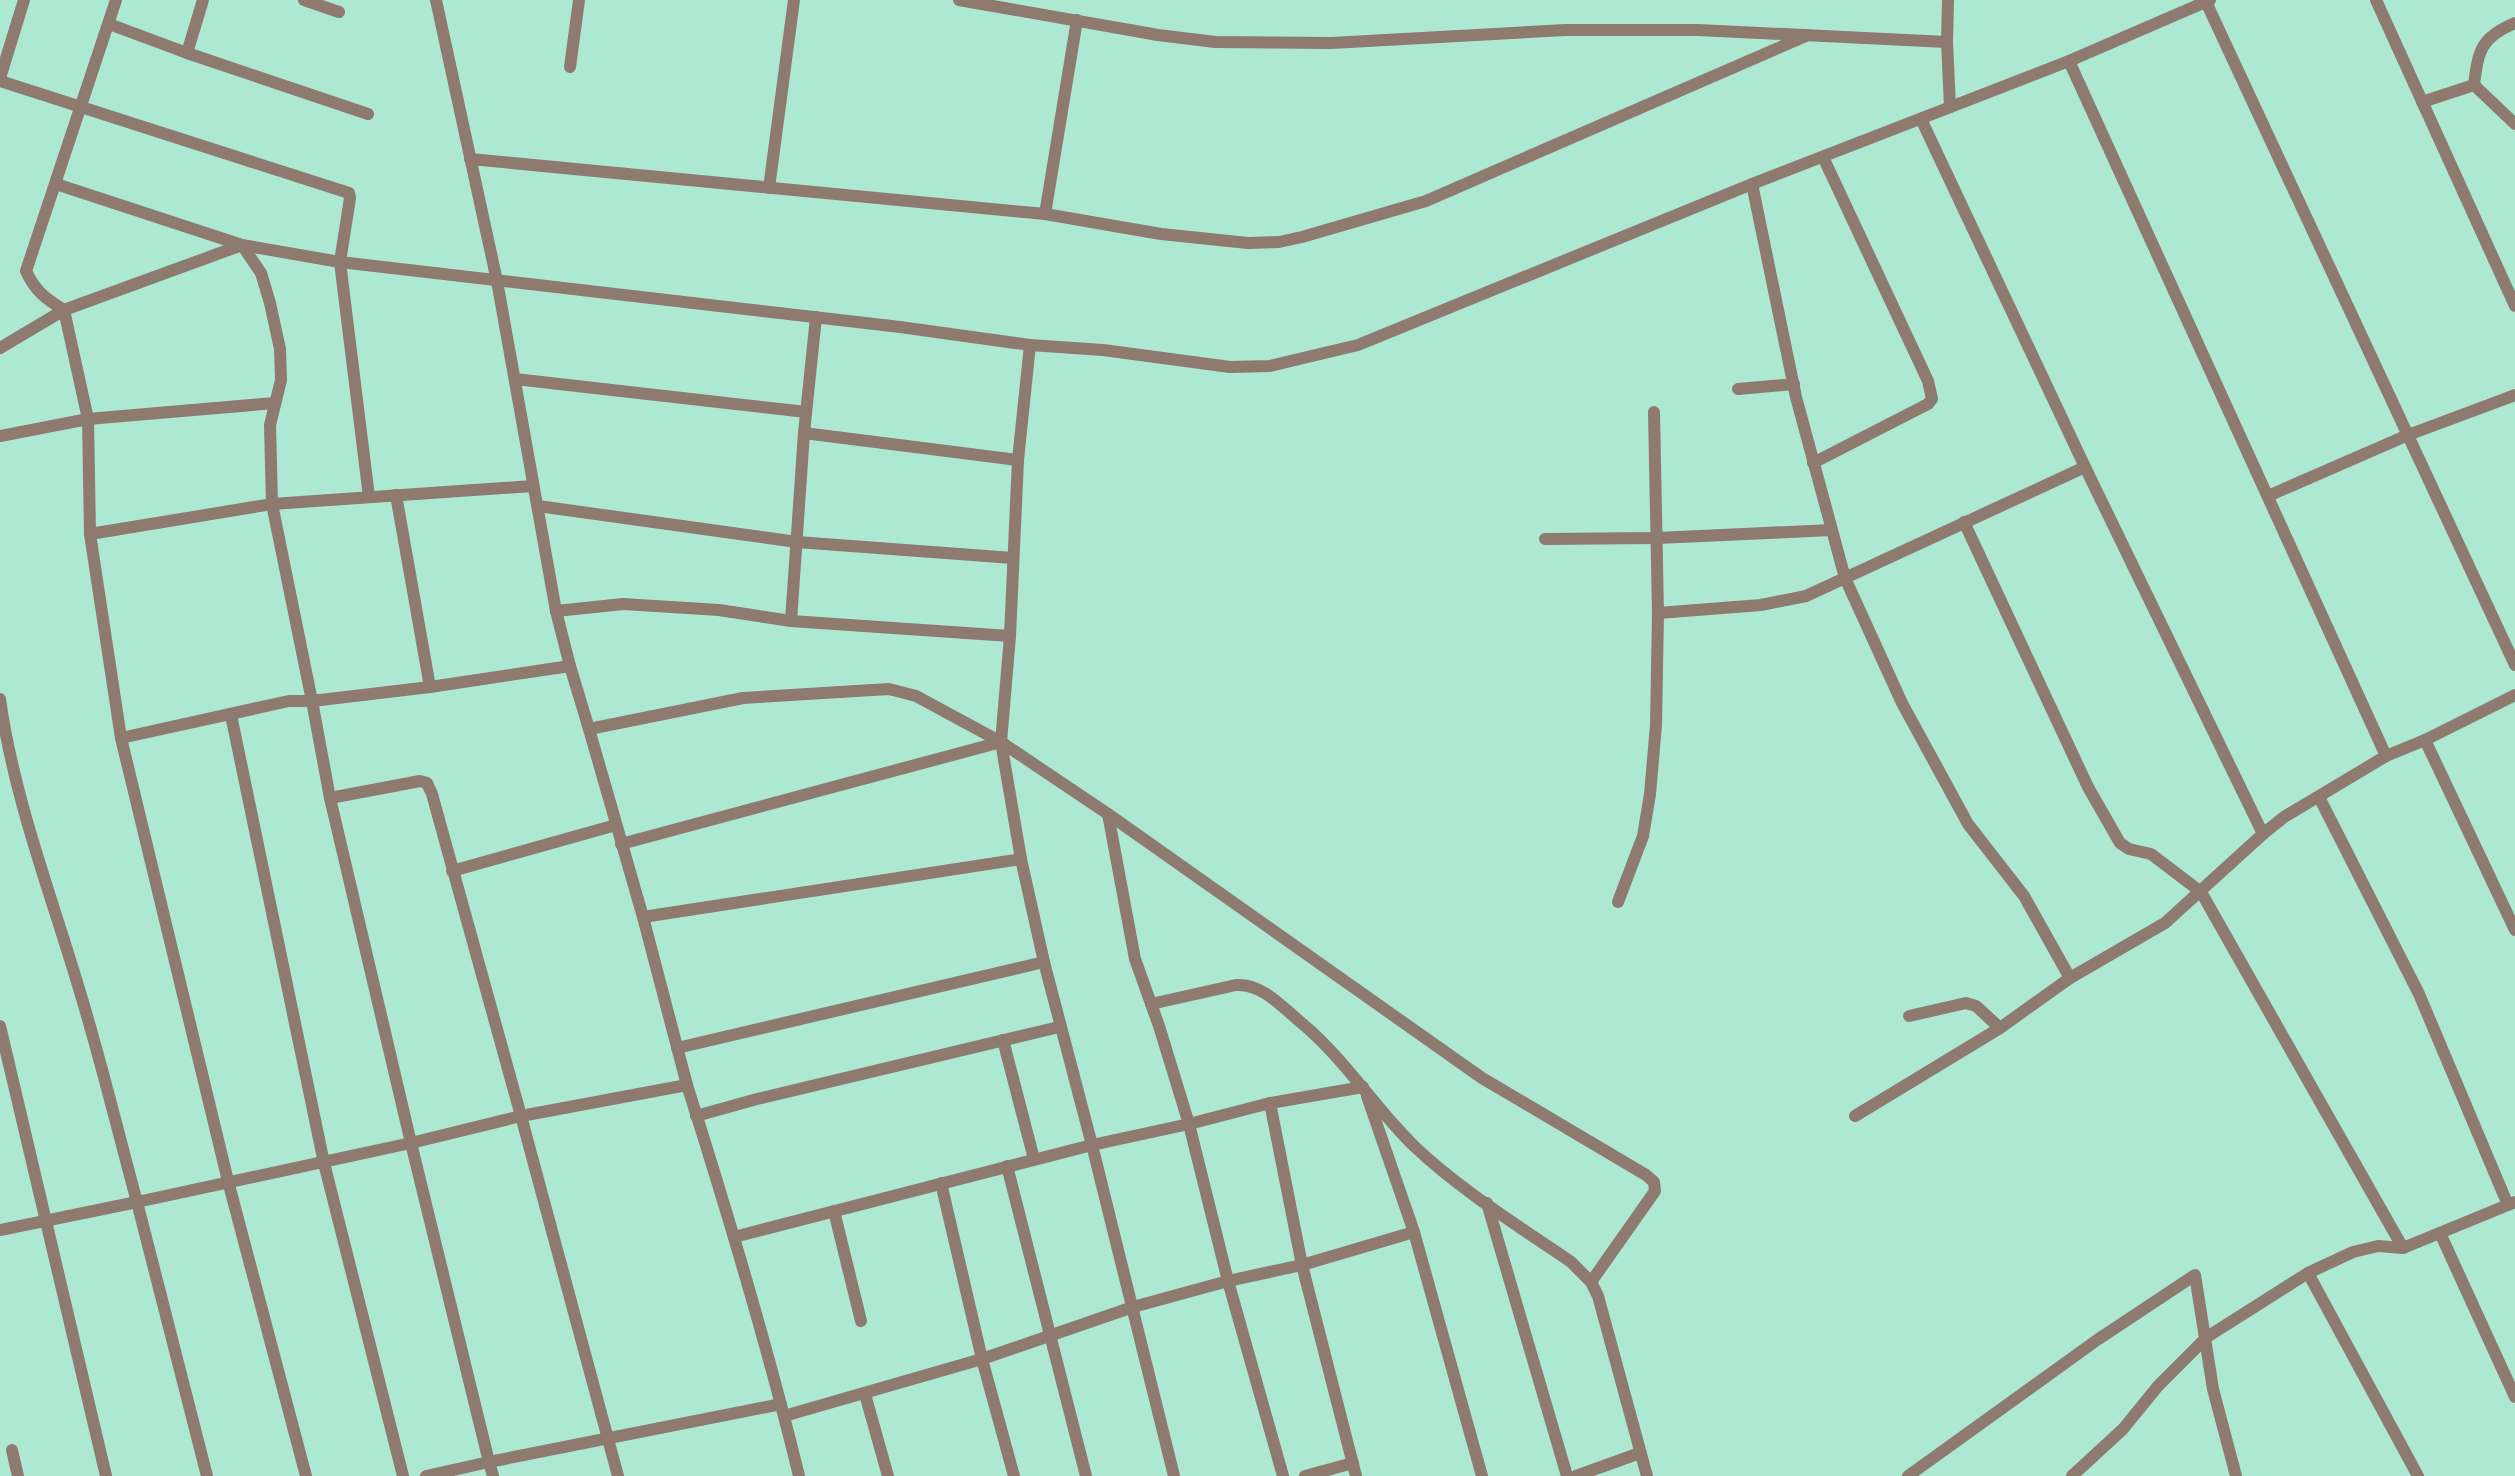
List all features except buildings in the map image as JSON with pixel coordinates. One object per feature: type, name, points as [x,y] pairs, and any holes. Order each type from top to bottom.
[{"type":"street","points":[[24,0],[0,79],[80,107],[348,192],[350,198],[340,262],[369,497]]},
{"type":"street","points":[[116,0],[26,271],[43,298],[64,310],[88,419],[90,534],[121,738],[228,1181],[306,1476]]},
{"type":"street","points":[[188,53],[203,0]]},
{"type":"street","points":[[304,0],[339,12]]},
{"type":"street","points":[[436,0],[496,281],[556,611],[643,917],[687,1085],[734,1236],[783,1410],[799,1476]]},
{"type":"street","points":[[570,67],[579,0]]},
{"type":"street","points":[[769,188],[794,0]]},
{"type":"street","points":[[959,0],[1158,35],[1215,42],[1331,43],[1565,30],[1698,30],[1947,42]]},
{"type":"street","points":[[1948,0],[1950,107]]},
{"type":"street","points":[[2376,0],[2515,306]]},
{"type":"street","points":[[56,184],[242,245],[340,262],[816,317],[1030,345],[1103,351],[1230,367],[1270,366],[1358,345],[1752,184],[2069,61],[2208,1],[2515,665]]},
{"type":"street","points":[[1045,214],[1077,20]]},
{"type":"street","points":[[2474,86],[2477,57],[2487,39],[2515,23]]},
{"type":"street","points":[[109,24],[368,114]]},
{"type":"street","points":[[470,159],[1045,214],[1161,234],[1248,243],[1279,242],[1426,201],[1808,35]]},
{"type":"street","points":[[2069,61],[2386,756]]},
{"type":"street","points":[[2422,102],[2474,86]]},
{"type":"street","points":[[2474,86],[2515,124]]},
{"type":"street","points":[[1921,119],[2085,467],[2263,834]]},
{"type":"street","points":[[1813,463],[1928,404],[1932,399],[1928,381],[1823,157]]},
{"type":"street","points":[[1752,184],[1794,384],[1845,578],[1902,703],[1968,824],[2024,896],[2070,978]]},
{"type":"street","points":[[0,348],[64,310],[242,245]]},
{"type":"street","points":[[242,245],[261,273],[280,349],[281,381],[270,425],[272,504],[330,798],[411,1143],[493,1476]]},
{"type":"street","points":[[791,621],[804,432],[816,317]]},
{"type":"street","points":[[1030,345],[1018,460],[1010,636],[1001,742],[1021,859],[1059,1027],[1092,1145],[1174,1476]]},
{"type":"street","points":[[515,380],[806,412]]},
{"type":"street","points":[[1738,389],[1794,384]]},
{"type":"street","points":[[2268,496],[2408,435],[2515,394]]},
{"type":"street","points":[[0,436],[88,419],[275,403]]},
{"type":"street","points":[[1618,902],[1643,836],[1650,794],[1656,725],[1658,613],[1654,412]]},
{"type":"street","points":[[804,432],[1018,460]]},
{"type":"street","points":[[1658,613],[1761,604],[1806,596],[2085,467]]},
{"type":"street","points":[[90,534],[272,504],[533,486]]},
{"type":"street","points":[[396,495],[430,687]]},
{"type":"street","points":[[538,506],[797,542],[1013,558]]},
{"type":"street","points":[[1964,522],[2088,787],[2120,843],[2128,849],[2151,854],[2201,892],[2403,1248]]},
{"type":"street","points":[[1545,539],[1657,538],[1832,530]]},
{"type":"street","points":[[556,611],[623,604],[718,610],[791,621],[1010,636]]},
{"type":"street","points":[[121,738],[289,701],[312,702],[570,666]]},
{"type":"street","points":[[589,729],[743,698],[889,689],[916,696],[1001,742],[1108,814],[1482,1078],[1646,1174],[1654,1182],[1655,1191],[1591,1282]]},
{"type":"street","points":[[1855,1116],[2000,1028],[2070,978],[2165,923],[2284,817],[2386,756],[2425,740],[2515,695]]},
{"type":"street","points":[[0,699],[6,744],[18,794],[81,994],[207,1476]]},
{"type":"street","points":[[231,715],[324,1163],[403,1476]]},
{"type":"street","points":[[2425,740],[2515,930]]},
{"type":"street","points":[[621,844],[1001,742]]},
{"type":"street","points":[[330,798],[411,781],[427,783],[521,1116],[618,1476]]},
{"type":"street","points":[[2072,1476],[2123,1429],[2158,1386],[2206,1337],[2308,1273],[2353,1252],[2378,1246],[2403,1248],[2512,1203],[2418,994],[2319,797]]},
{"type":"street","points":[[1108,814],[1135,959],[1189,1124],[1228,1281],[1283,1476]]},
{"type":"street","points":[[452,871],[616,825]]},
{"type":"street","points":[[643,917],[1021,859]]},
{"type":"street","points":[[677,1048],[1044,962]]},
{"type":"street","points":[[1151,1004],[1247,984],[1263,991],[1308,1029],[1363,1087],[1414,1146],[1432,1162],[1571,1262],[1591,1282],[1598,1296],[1647,1476]]},
{"type":"street","points":[[1909,1016],[1966,1003],[1976,1006],[2000,1028]]},
{"type":"street","points":[[0,1026],[48,1221],[106,1476]]},
{"type":"street","points":[[696,1116],[757,1099],[1059,1027]]},
{"type":"street","points":[[1003,1041],[1034,1160]]},
{"type":"street","points":[[0,1230],[228,1181],[324,1163],[521,1116],[687,1085]]},
{"type":"street","points":[[734,1236],[1007,1166],[1269,1103],[1363,1087]]},
{"type":"street","points":[[1363,1087],[1414,1232],[1482,1476]]},
{"type":"street","points":[[1269,1103],[1302,1265],[1356,1476]]},
{"type":"street","points":[[1007,1166],[1086,1476]]},
{"type":"street","points":[[940,1184],[982,1359],[1014,1476]]},
{"type":"street","points":[[1487,1203],[1567,1476]]},
{"type":"street","points":[[834,1211],[861,1321]]},
{"type":"street","points":[[426,1476],[608,1438],[783,1410],[866,1394],[982,1359],[1133,1307],[1228,1281],[1302,1265],[1414,1232]]},
{"type":"street","points":[[2440,1233],[2515,1396]]},
{"type":"street","points":[[2308,1273],[2418,1476]]},
{"type":"street","points":[[1908,1476],[2088,1346],[2195,1275],[2213,1389],[2236,1476]]},
{"type":"street","points":[[866,1394],[888,1476]]},
{"type":"street","points":[[12,1450],[18,1476]]},
{"type":"street","points":[[1575,1476],[1640,1453]]},
{"type":"street","points":[[1305,1476],[1353,1463]]}]
